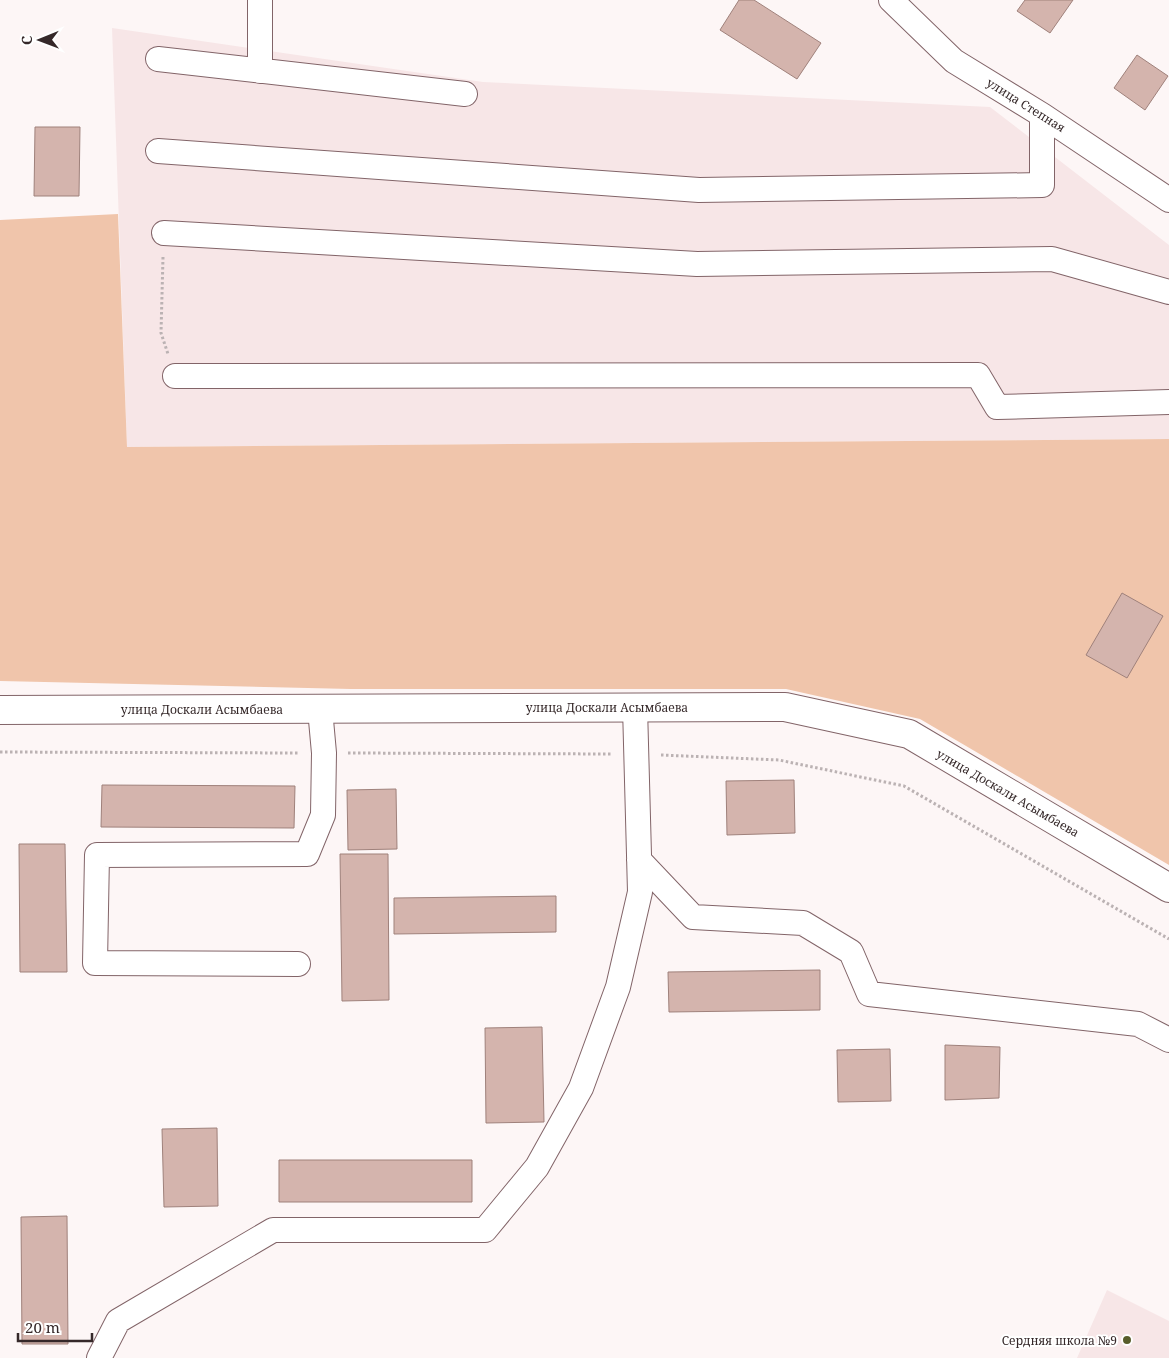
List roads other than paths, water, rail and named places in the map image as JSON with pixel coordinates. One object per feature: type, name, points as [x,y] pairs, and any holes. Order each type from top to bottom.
[{"type":"main road","name":"улица Доскали Асымбаева","points":[[0,710],[785,707],[909,734],[1169,888]]},
{"type":"street","points":[[260,0],[260,71]]},
{"type":"street","name":"улица Степная","points":[[891,0],[954,61],[1042,115],[1169,200]]},
{"type":"street","points":[[158,59],[465,94]]},
{"type":"street","points":[[158,151],[700,190],[1042,185],[1042,115]]},
{"type":"street","points":[[164,233],[697,264],[1052,259],[1169,292]]},
{"type":"street","points":[[175,376],[978,375],[997,407],[1169,402]]},
{"type":"street","points":[[100,1358],[118,1320],[273,1230],[485,1230],[538,1167],[581,1088],[618,987],[640,892],[635,707]]},
{"type":"street","points":[[298,964],[95,962],[97,855],[307,854],[322,815],[324,753],[320,709]]},
{"type":"street","points":[[639,860],[693,917],[803,923],[851,952],[869,994],[1138,1024],[1169,1040]]},
{"type":"place","name":"Сердняя школа №9","points":[[1127,1340]]}]
